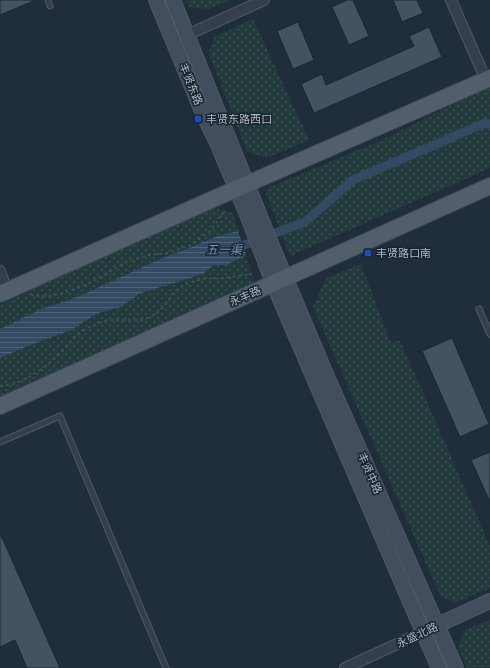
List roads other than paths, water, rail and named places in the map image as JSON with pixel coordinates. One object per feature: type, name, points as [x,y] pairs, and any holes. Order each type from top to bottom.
[{"type":"main road","points":[[4,293],[488,79]]},
{"type":"main road","name":"永丰路","points":[[0,406],[490,186]]},
{"type":"street","name":"丰贤东路","points":[[156,0],[204,116],[241,187]]},
{"type":"street","name":"丰贤东路","points":[[173,0],[241,187]]},
{"type":"street","points":[[187,35],[264,0]]},
{"type":"street","points":[[451,0],[488,79]]},
{"type":"street","points":[[241,187],[279,281]]},
{"type":"street","points":[[0,271],[4,293]]},
{"type":"street","name":"丰贤中路","points":[[279,281],[326,374],[456,668]]},
{"type":"street","name":"丰贤中路","points":[[279,281],[439,668]]},
{"type":"street","name":"永盛北路","points":[[345,668],[490,601]]},
{"type":"lane","points":[[48,0],[50,6]]},
{"type":"lane","points":[[479,309],[490,334]]},
{"type":"lane","points":[[0,442],[60,416],[166,668]]},
{"type":"water","name":"五一渠","points":[[238,231],[246,255],[227,265],[214,265],[203,274],[141,293],[121,307],[98,313],[71,330],[0,358],[0,329],[41,309],[82,295],[158,260],[218,236]]},
{"type":"waterway","name":"五一渠","points":[[231,250],[305,222],[353,180],[485,123],[490,124]]},
{"type":"place","name":"丰贤东路西口","points":[[198,119]]},
{"type":"place","name":"丰贤路口南","points":[[368,253]]}]
